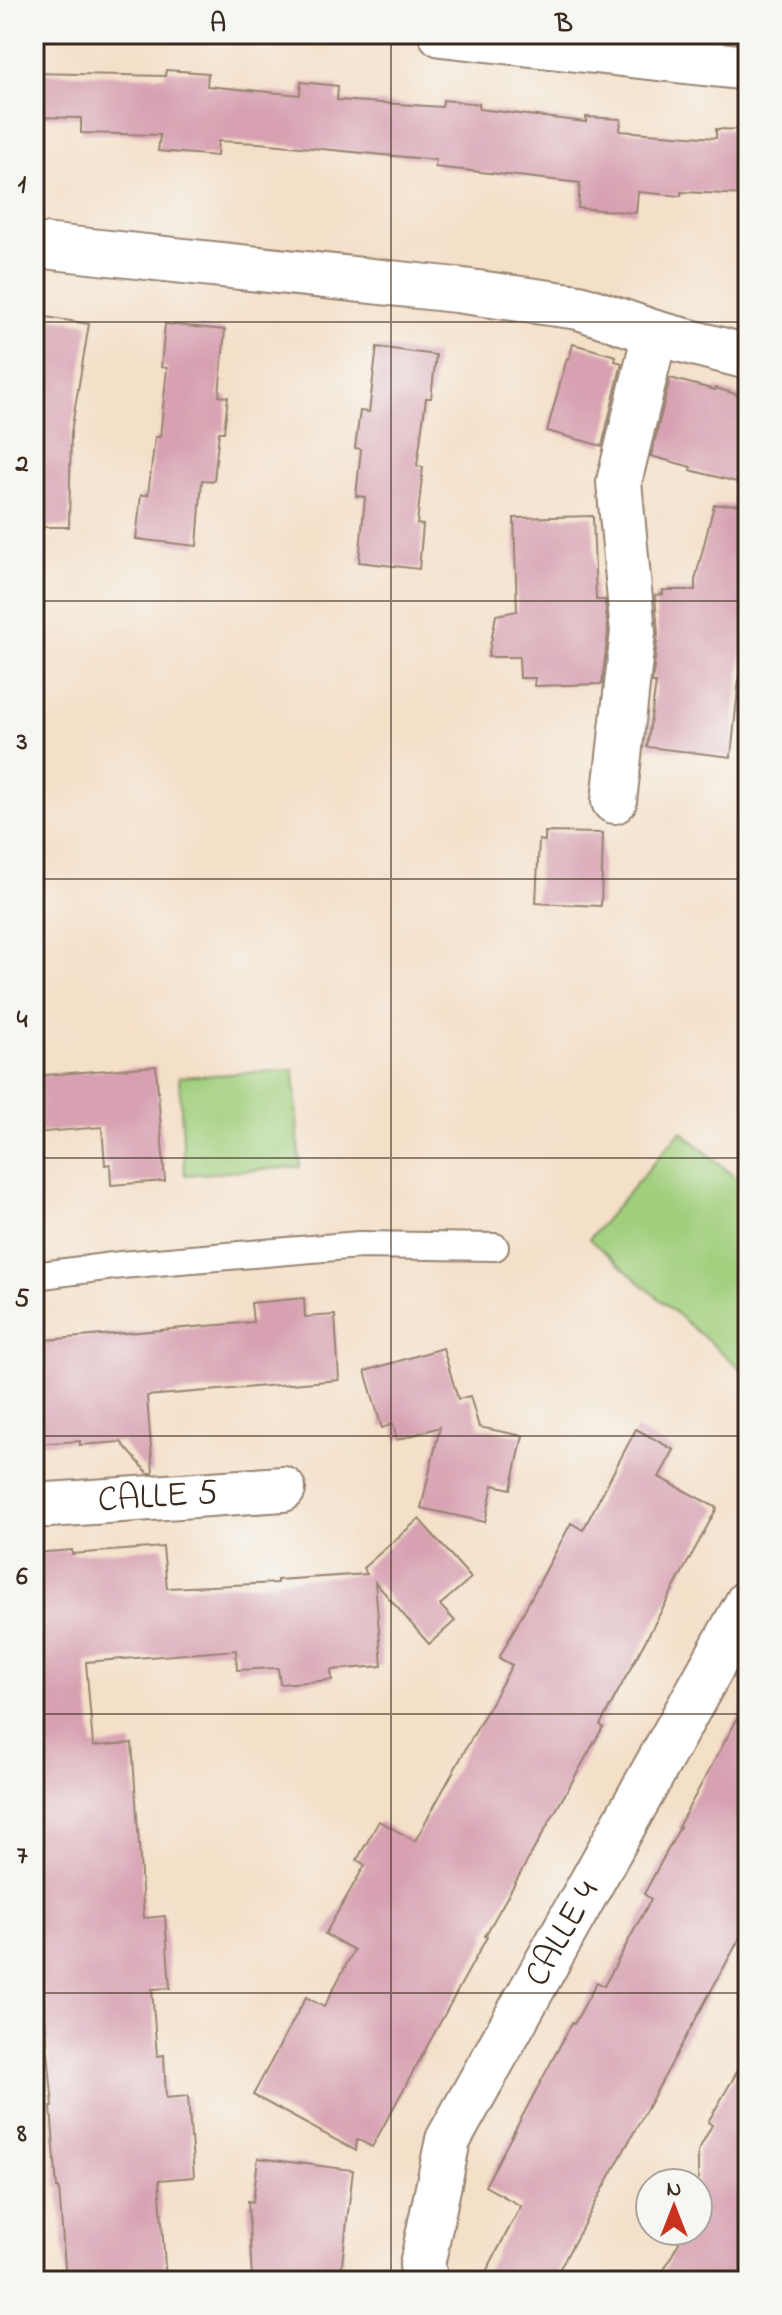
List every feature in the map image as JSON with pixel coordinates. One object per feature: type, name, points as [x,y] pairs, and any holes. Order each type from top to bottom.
[{"type":"street","points":[[441,34],[748,68]]},
{"type":"street","points":[[34,245],[440,288],[579,307],[655,333],[748,357]]},
{"type":"street","points":[[614,801],[633,632],[619,482],[655,333]]},
{"type":"street","name":"CALLE 5","points":[[34,1506],[283,1489]]},
{"type":"street","name":"CALLE 4","points":[[426,2281],[422,2265],[448,2140],[748,1602]]},
{"type":"lane","points":[[34,1276],[121,1265],[359,1245],[495,1247]]},
{"type":"green space","points":[[294,1070],[300,1167],[185,1175],[179,1077]]},
{"type":"green space","points":[[681,1131],[748,1188],[748,1375],[589,1239]]},
{"type":"building","points":[[166,70],[208,73],[207,86],[300,95],[301,82],[338,86],[337,100],[442,107],[443,100],[479,104],[479,109],[586,122],[586,117],[621,119],[620,131],[716,138],[716,129],[748,130],[748,195],[681,192],[681,196],[638,192],[636,213],[578,208],[580,183],[435,167],[436,160],[259,143],[218,141],[217,156],[158,151],[160,135],[81,133],[81,118],[34,117],[34,73],[165,76]]},
{"type":"building","points":[[34,315],[89,324],[71,432],[69,527],[34,527]]},
{"type":"building","points":[[165,324],[225,330],[219,396],[228,397],[224,432],[219,432],[214,481],[202,480],[197,546],[136,539],[141,495],[148,495],[155,437],[160,437],[167,368],[161,367]]},
{"type":"building","points":[[573,344],[616,356],[615,361],[622,363],[602,446],[547,431]]},
{"type":"building","points":[[377,347],[436,355],[431,398],[426,398],[417,466],[423,467],[417,524],[423,525],[419,569],[359,562],[365,497],[356,496],[361,449],[355,448],[360,411],[369,412]]},
{"type":"building","points":[[670,378],[748,398],[748,485],[651,456]]},
{"type":"building","points":[[748,504],[748,650],[742,650],[731,757],[647,747],[656,683],[652,683],[658,634],[655,595],[663,594],[663,590],[695,590],[714,505]]},
{"type":"building","points":[[593,516],[596,600],[605,600],[608,632],[602,684],[534,686],[535,678],[520,678],[519,657],[488,657],[496,615],[517,611],[514,518]]},
{"type":"building","points":[[545,832],[603,833],[601,906],[536,903],[539,840],[545,841]]},
{"type":"building","points":[[156,1066],[165,1181],[111,1185],[110,1164],[105,1165],[102,1127],[34,1133],[34,1076]]},
{"type":"building","points":[[304,1298],[305,1317],[335,1315],[339,1380],[147,1396],[153,1473],[148,1473],[121,1442],[34,1444],[34,1341],[253,1322],[251,1303]]},
{"type":"building","points":[[443,1348],[458,1399],[470,1396],[479,1427],[523,1436],[511,1489],[493,1485],[485,1522],[421,1508],[440,1427],[397,1440],[393,1424],[382,1428],[365,1371]]},
{"type":"building","points":[[636,1429],[674,1450],[659,1477],[717,1508],[600,1725],[603,1727],[485,1936],[372,2147],[357,2139],[356,2151],[253,2095],[306,1997],[324,2007],[354,1950],[325,1934],[365,1865],[357,1860],[379,1821],[415,1841],[512,1665],[499,1658],[571,1523],[583,1530]]},
{"type":"building","points":[[419,1519],[471,1578],[440,1605],[455,1621],[429,1644],[375,1582],[382,1666],[331,1670],[332,1680],[280,1684],[278,1668],[237,1670],[236,1650],[86,1662],[93,1746],[132,1743],[144,1918],[165,1916],[170,1988],[152,1989],[157,2056],[164,2055],[166,2098],[188,2096],[194,2177],[159,2180],[166,2281],[66,2281],[44,2006],[37,2006],[34,1972],[34,1553],[72,1550],[72,1554],[163,1547],[167,1588],[277,1583],[277,1580],[367,1574],[363,1568]]},
{"type":"building","points":[[748,1699],[748,1923],[553,2281],[481,2281],[521,2206],[485,2186],[572,2023],[597,1982],[604,1986],[651,1899],[644,1894]]},
{"type":"building","points":[[748,2053],[748,2281],[658,2281],[676,2247],[714,2247],[714,2167],[698,2167],[698,2151],[712,2125],[708,2122]]},
{"type":"building","points":[[258,2158],[353,2170],[340,2281],[252,2281],[248,2201],[253,2202]]}]
